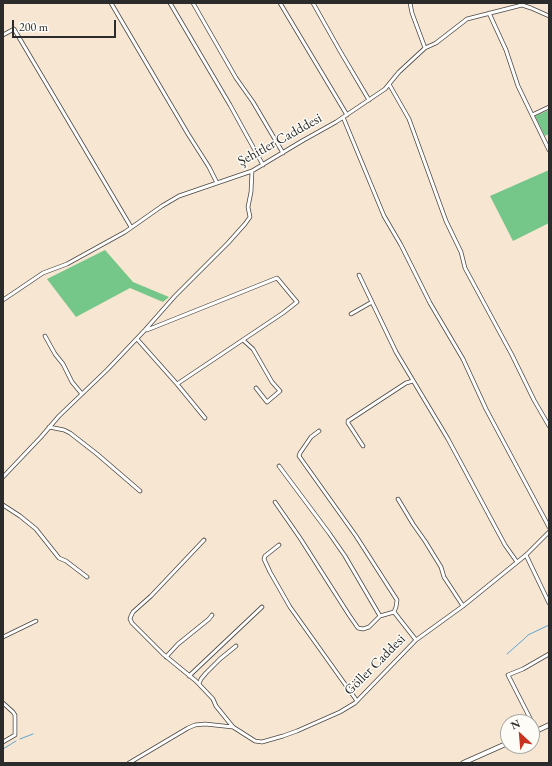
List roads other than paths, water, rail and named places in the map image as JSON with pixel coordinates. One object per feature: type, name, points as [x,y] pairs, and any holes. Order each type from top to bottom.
[{"type":"street","points":[[111,3],[209,167],[217,183]]},
{"type":"street","points":[[170,3],[230,105],[263,165]]},
{"type":"street","points":[[193,3],[236,78],[253,102],[282,153]]},
{"type":"street","points":[[280,3],[347,115]]},
{"type":"street","points":[[313,3],[370,100]]},
{"type":"street","points":[[410,3],[412,13],[425,48]]},
{"type":"street","points":[[520,5],[549,16]]},
{"type":"street","name":"Şehitler Cadddesi","points":[[3,300],[43,273],[67,264],[131,227],[179,196],[252,171],[347,115],[385,89],[399,72],[425,48],[436,43],[467,19],[520,5]]},
{"type":"street","points":[[489,13],[506,50],[518,86],[549,150]]},
{"type":"street","points":[[3,35],[14,29],[131,227]]},
{"type":"street","points":[[389,84],[409,119],[446,221],[461,252],[465,268],[549,426]]},
{"type":"street","points":[[532,115],[549,107]]},
{"type":"street","points":[[343,117],[384,216],[401,245],[430,303],[462,359],[486,409],[549,527]]},
{"type":"street","points":[[3,477],[59,416],[107,370],[175,296],[245,224],[250,217],[248,207],[251,192],[252,171]]},
{"type":"street","points":[[358,275],[396,352],[448,439],[505,545],[517,562]]},
{"type":"street","points":[[145,330],[277,278],[297,302],[178,384]]},
{"type":"street","points":[[351,314],[372,302]]},
{"type":"street","points":[[45,336],[55,354],[63,364],[72,382],[82,394]]},
{"type":"street","points":[[137,339],[178,384],[205,418]]},
{"type":"street","points":[[243,340],[254,349],[272,382],[280,391],[267,402],[256,388]]},
{"type":"street","points":[[363,446],[348,421],[406,382],[413,381]]},
{"type":"street","points":[[49,428],[64,430],[70,433],[97,454],[140,492]]},
{"type":"street","points":[[320,431],[311,437],[300,456],[356,536],[397,600],[394,612]]},
{"type":"street","points":[[279,466],[330,533],[380,616]]},
{"type":"street","points":[[398,499],[441,567],[444,576],[464,606]]},
{"type":"street","points":[[275,502],[358,628],[363,629],[369,626],[380,616],[394,612]]},
{"type":"street","points":[[3,505],[36,529],[59,558],[66,561],[87,576]]},
{"type":"street","name":"Göller Caddesi","points":[[129,763],[188,728],[195,726],[205,724],[233,727],[255,742],[262,742],[297,731],[340,712],[358,701],[416,640],[464,606],[526,555],[549,532]]},
{"type":"street","points":[[204,540],[131,616],[130,619],[132,623],[166,657],[199,684],[213,699],[216,706],[233,727]]},
{"type":"street","points":[[279,545],[265,556],[264,559],[270,572],[290,607],[358,701]]},
{"type":"street","points":[[526,555],[549,602]]},
{"type":"street","points":[[189,676],[262,607]]},
{"type":"street","points":[[394,612],[416,640]]},
{"type":"street","points":[[166,657],[178,644],[212,615]]},
{"type":"street","points":[[3,637],[36,621]]},
{"type":"street","points":[[199,684],[201,679],[220,659],[236,646]]},
{"type":"street","points":[[528,714],[508,675],[523,670],[549,654]]},
{"type":"street","points":[[3,704],[15,715],[15,735],[3,742]]},
{"type":"street","points":[[463,763],[500,747]]},
{"type":"waterway","points":[[507,654],[528,635],[549,625]]},
{"type":"waterway","points":[[20,739],[33,734]]},
{"type":"waterway","points":[[3,749],[16,741]]}]
